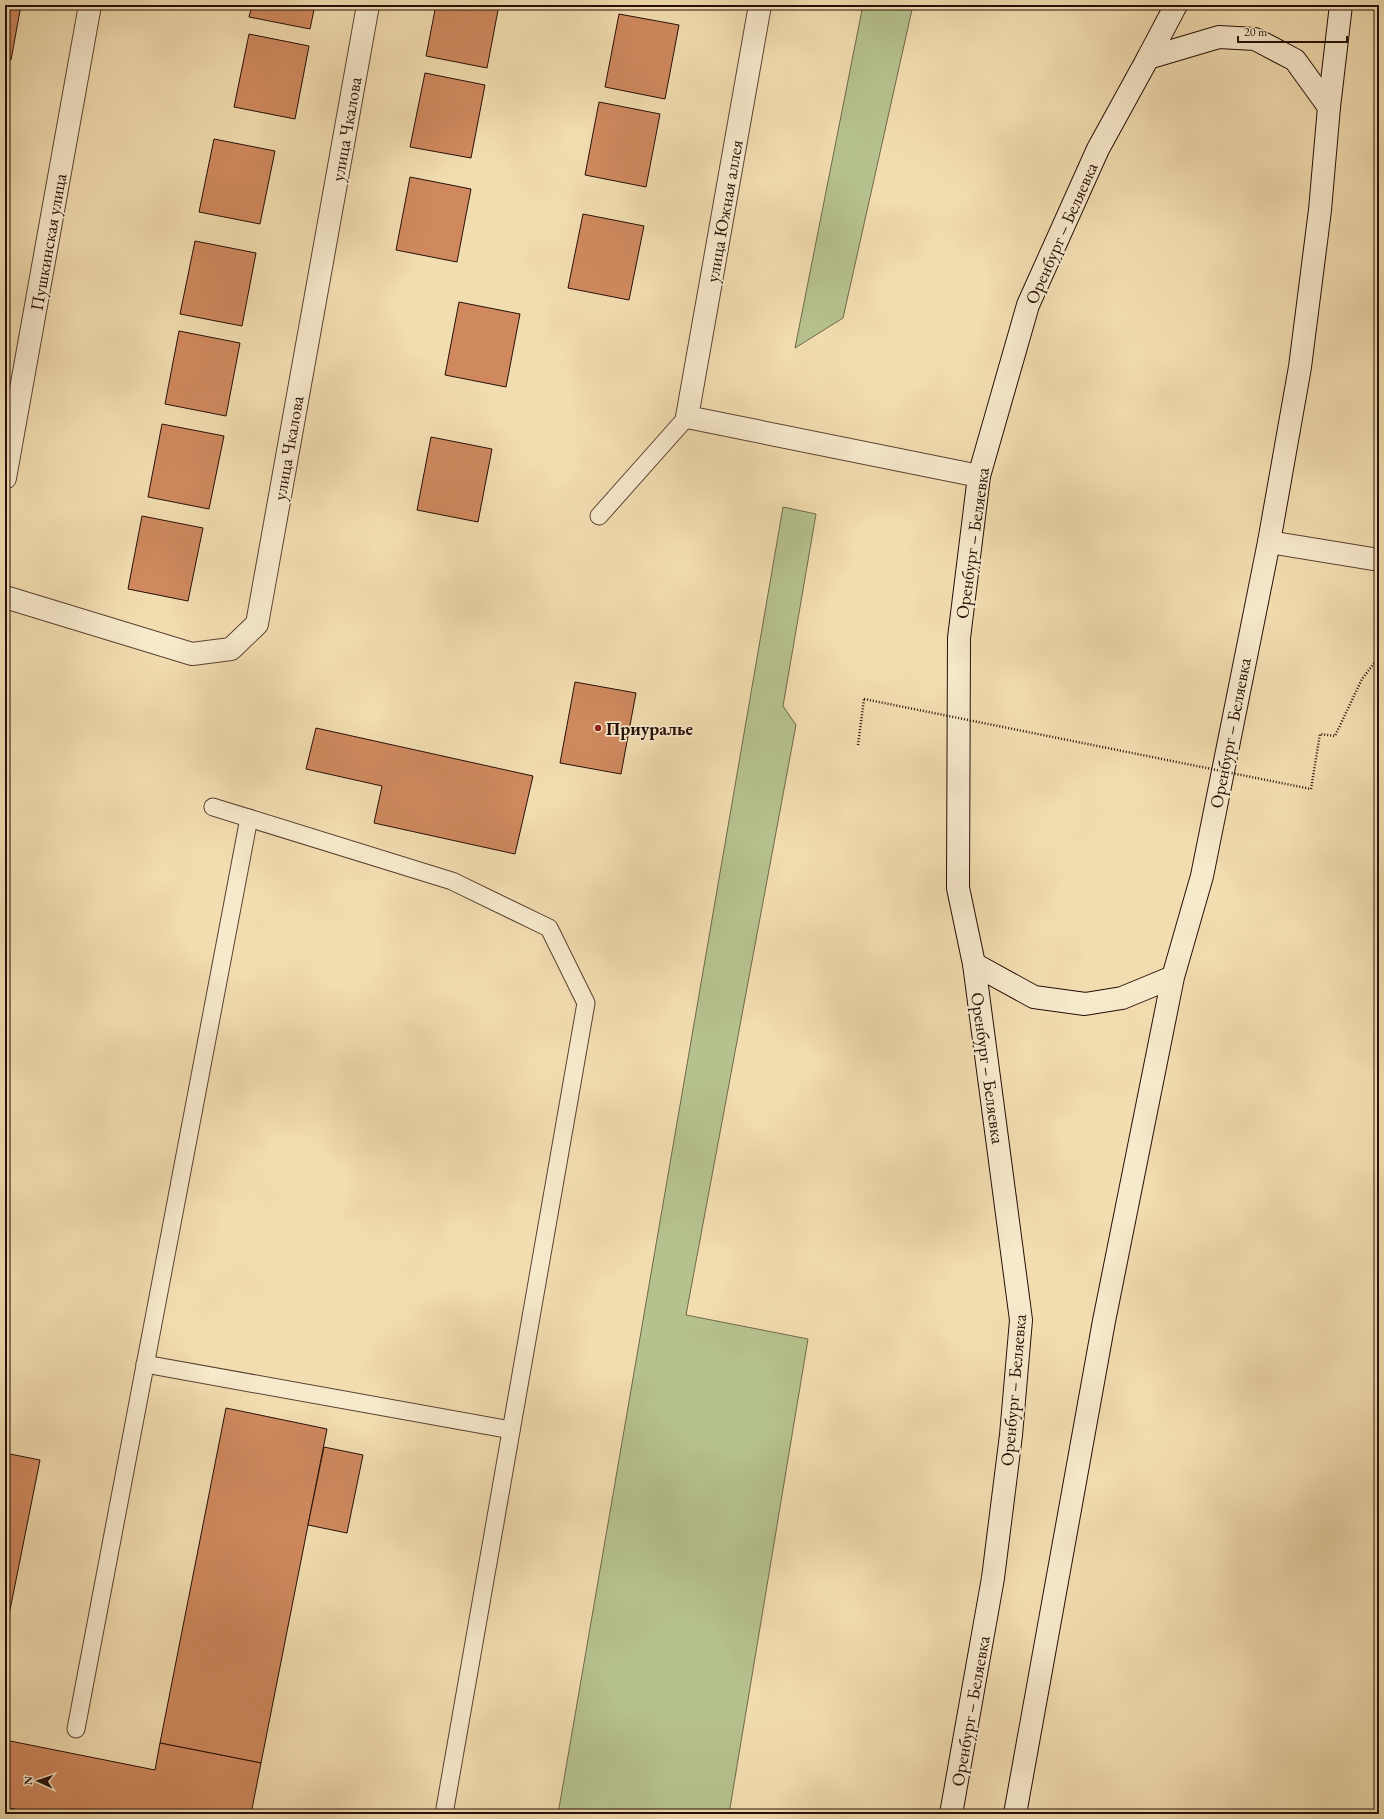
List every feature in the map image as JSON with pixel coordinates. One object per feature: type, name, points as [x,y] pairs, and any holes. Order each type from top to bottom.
[{"type":"main road","name":"Пушкинская улица","points":[[5,478],[90,5]]},
{"type":"main road","name":"улица Чкалова","points":[[5,597],[192,654],[232,649],[256,624],[368,5]]},
{"type":"main road","name":"улица Южная аллея","points":[[687,418],[760,5]]},
{"type":"main road","name":"Оренбург – Беляевка","points":[[951,1814],[993,1578],[1011,1435],[1022,1320],[974,964],[958,888],[959,638],[979,476],[1028,305],[1098,149],[1176,5]]},
{"type":"main road","name":"Оренбург – Беляевка","points":[[1015,1814],[1104,1321],[1173,977],[1202,876],[1269,542],[1300,366],[1320,210],[1329,107],[1341,5]]},
{"type":"main road","points":[[1148,58],[1219,37],[1255,39],[1296,60],[1329,107]]},
{"type":"main road","points":[[687,418],[979,476]]},
{"type":"main road","points":[[1269,542],[1379,560]]},
{"type":"main road","name":"Оренбург – Беляевка","points":[[974,964],[1034,997],[1086,1004],[1122,998],[1173,977]]},
{"type":"lane","points":[[599,516],[687,418]]},
{"type":"lane","points":[[213,807],[452,882],[549,928],[586,1003],[444,1814]]},
{"type":"lane","points":[[76,1729],[249,818]]},
{"type":"lane","points":[[145,1364],[511,1430]]},
{"type":"path","points":[[858,745],[864,699],[1311,789],[1320,734],[1335,736],[1362,679],[1379,657]]},
{"type":"green space","points":[[863,5],[913,5],[843,318],[795,348]]},
{"type":"green space","points":[[783,507],[816,514],[783,706],[796,725],[686,1315],[808,1339],[729,1814],[558,1814]]},
{"type":"building","points":[[5,5],[21,5],[11,60],[5,59]]},
{"type":"building","points":[[252,5],[315,5],[310,29],[249,17]]},
{"type":"building","points":[[436,5],[499,5],[487,68],[426,56]]},
{"type":"building","points":[[670,5],[683,5],[682,7]]},
{"type":"building","points":[[619,14],[679,25],[665,99],[605,87]]},
{"type":"building","points":[[249,34],[309,46],[295,119],[234,107]]},
{"type":"building","points":[[425,73],[485,85],[471,158],[410,147]]},
{"type":"building","points":[[599,102],[660,114],[646,187],[585,175]]},
{"type":"building","points":[[214,139],[275,151],[260,224],[199,212]]},
{"type":"building","points":[[410,177],[471,189],[457,262],[396,250]]},
{"type":"building","points":[[583,214],[644,226],[629,300],[568,288]]},
{"type":"building","points":[[195,241],[256,253],[242,326],[180,314]]},
{"type":"building","points":[[459,302],[520,314],[506,387],[445,375]]},
{"type":"building","points":[[179,331],[240,343],[226,416],[165,404]]},
{"type":"building","points":[[162,424],[224,436],[209,509],[148,497]]},
{"type":"building","points":[[431,437],[492,449],[478,522],[417,510]]},
{"type":"building","points":[[142,516],[203,528],[188,601],[128,589]]},
{"type":"building","name":"Приуралье","points":[[575,682],[636,693],[621,774],[560,763]]},
{"type":"building","points":[[316,728],[533,776],[515,854],[374,823],[382,786],[306,769]]},
{"type":"building","points":[[226,1408],[327,1429],[261,1763],[160,1743]]},
{"type":"building","points":[[324,1447],[363,1455],[347,1533],[308,1525]]},
{"type":"building","points":[[5,1453],[40,1460],[5,1635]]},
{"type":"building","points":[[5,1740],[155,1770],[160,1743],[261,1763],[251,1814],[38,1814],[5,1807]]},
{"type":"place","name":"Приуралье","points":[[598,728]]}]
